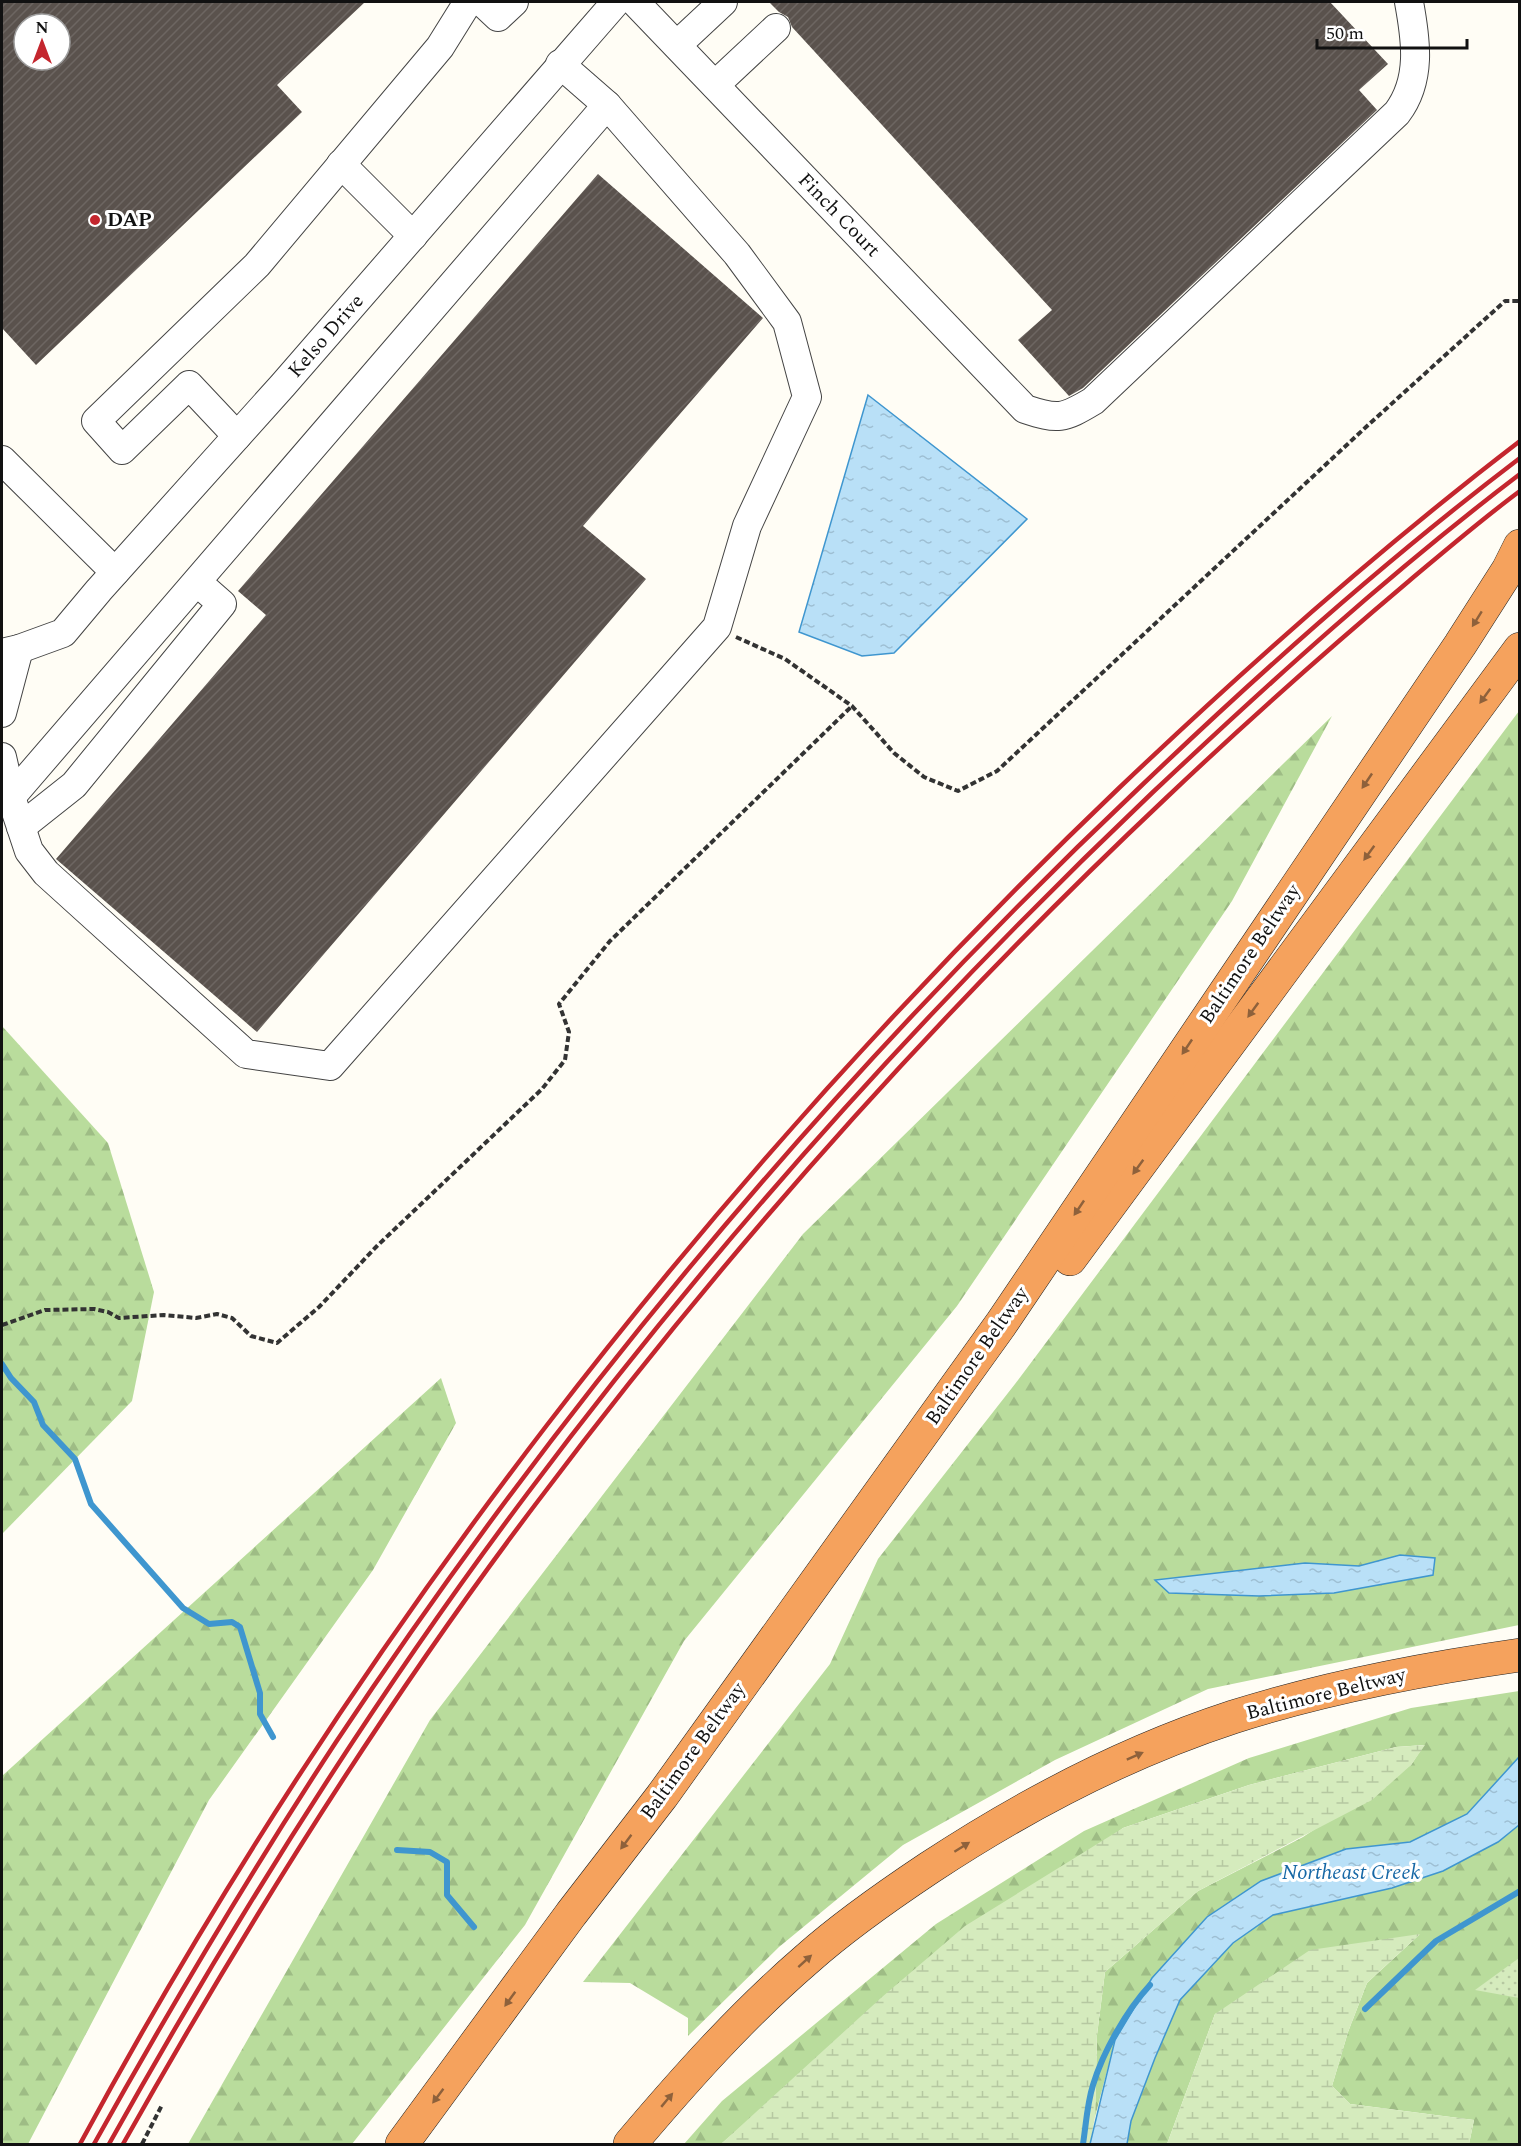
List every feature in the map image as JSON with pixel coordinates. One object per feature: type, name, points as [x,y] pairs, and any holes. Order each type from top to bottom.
[{"type":"highway","name":"Baltimore Beltway","points":[[402,2145],[571,1914],[662,1796],[1001,1324],[1460,645],[1514,558]]},
{"type":"highway","points":[[662,1796],[1014,1335],[1520,649]]},
{"type":"highway","name":"Baltimore Beltway","points":[[630,2145],[681,2084],[744,2017],[808,1958],[884,1898],[964,1845],[1026,1808],[1165,1743],[1232,1718],[1313,1694],[1383,1677],[1520,1655]]},
{"type":"street","points":[[189,385],[122,450],[96,421],[256,265],[440,47],[468,2]]},
{"type":"street","points":[[482,2],[498,18],[514,2]]},
{"type":"street","name":"Kelso Drive","points":[[10,651],[63,633],[616,2]]},
{"type":"street","name":"Finch Court","points":[[635,2],[1025,410],[1050,418],[1070,414],[1093,401],[1398,113],[1410,92],[1414,77],[1415,46],[1409,2]]},
{"type":"street","points":[[677,45],[723,2]]},
{"type":"street","points":[[715,85],[776,27]]},
{"type":"street","points":[[2,757],[11,797],[29,850],[46,873],[246,1054],[330,1066],[717,627],[747,526],[807,397],[787,322],[737,254],[607,105],[561,64]]},
{"type":"street","points":[[11,797],[607,105]]},
{"type":"street","points":[[341,164],[412,236]]},
{"type":"street","points":[[162,357],[237,436]]},
{"type":"street","points":[[2,460],[115,572]]},
{"type":"street","points":[[21,827],[74,785],[222,604],[197,582]]},
{"type":"street","points":[[2,713],[10,651]]},
{"type":"path","points":[[717,627],[785,659],[852,706],[894,753],[924,777],[958,791],[996,771],[1505,300],[1520,301]]},
{"type":"path","points":[[2,1325],[45,1310],[94,1309],[108,1312],[119,1318],[164,1315],[196,1318],[217,1314],[232,1318],[251,1336],[277,1343],[319,1307],[377,1246],[542,1089],[565,1060],[568,1032],[559,1004],[610,941],[852,706]]},
{"type":"path","points":[[142,2145],[162,2105]]},
{"type":"green space","points":[[1519,711],[1519,1625],[1208,1689],[1055,1760],[903,1845],[779,1947],[688,2036],[688,2018],[630,1983],[583,1982],[830,1664],[878,1559],[1015,1384]]},
{"type":"green space","points":[[1332,716],[1232,901],[957,1306],[684,1641],[525,1925],[352,2144],[188,2144],[430,1720],[803,1234]]},
{"type":"green space","points":[[2,1026],[108,1143],[154,1292],[132,1401],[2,1534]]},
{"type":"green space","points":[[441,1378],[456,1423],[373,1570],[209,1800],[28,2144],[2,2144],[2,1776]]},
{"type":"green space","points":[[1519,1691],[1519,1757],[1468,1814],[1410,1842],[1346,1849],[1152,1978],[1115,2040],[1095,2117],[1097,2035],[1105,1972],[1198,1891],[1303,1837],[1411,1765],[1424,1745],[1396,1747],[1249,1785],[1123,1828],[762,2109],[721,2144],[684,2144],[722,2101],[936,1924],[1084,1831],[1249,1758],[1411,1708]]},
{"type":"green space","points":[[1425,1745],[1411,1765],[1372,1800],[1198,1891],[1105,1972],[1097,2035],[1095,2117],[1090,2144],[721,2144],[882,1997],[965,1926],[1123,1828],[1249,1785],[1396,1747]]},
{"type":"green space","points":[[1519,1825],[1519,2144],[1469,2144],[1474,2120],[1350,2104],[1332,2086],[1348,2032],[1367,1983],[1419,1935],[1215,2014],[1167,2144],[1127,2144],[1131,2121],[1180,2000],[1233,1943],[1273,1915],[1391,1888],[1443,1871],[1498,1842]]},
{"type":"green space","points":[[1420,1934],[1367,1983],[1348,2032],[1332,2086],[1350,2104],[1474,2120],[1469,2144],[1167,2144],[1215,2014],[1310,1950]]},
{"type":"green space","points":[[1519,1958],[1519,1998],[1475,1990]]},
{"type":"water","points":[[868,395],[1027,519],[894,653],[862,656],[799,632]]},
{"type":"water","points":[[1400,1555],[1435,1558],[1433,1575],[1334,1593],[1259,1596],[1169,1593],[1155,1580],[1305,1563],[1359,1566]]},
{"type":"water","name":"Northeast Creek","points":[[1519,1757],[1519,1825],[1498,1842],[1443,1871],[1392,1888],[1273,1915],[1233,1943],[1180,2000],[1131,2121],[1127,2144],[1090,2144],[1115,2040],[1152,1978],[1207,1917],[1261,1881],[1346,1849],[1410,1842],[1467,1814]]},
{"type":"building","name":"DAP","points":[[2,2],[365,2],[277,85],[302,112],[36,365],[2,328]]},
{"type":"building","points":[[769,2],[1330,2],[1388,64],[1359,90],[1377,110],[1083,388],[1069,396],[1018,340],[1052,310],[792,27],[788,17]]},
{"type":"building","points":[[598,174],[763,318],[583,526],[646,579],[257,1032],[56,859],[266,615],[238,591]]},
{"type":"waterway","points":[[2,1364],[11,1378],[34,1402],[43,1425],[75,1459],[91,1504],[183,1608],[209,1624],[232,1622],[240,1627],[260,1693],[260,1714],[273,1737]]},
{"type":"waterway","points":[[397,1850],[430,1852],[447,1862],[447,1895],[474,1927]]},
{"type":"waterway","points":[[1365,2009],[1436,1941],[1520,1891]]},
{"type":"waterway","name":"Northeast Creek","points":[[1083,2144],[1088,2107],[1097,2072],[1116,2032],[1150,1985]]},
{"type":"railway","points":[[80,2144],[186,1958],[299,1775],[419,1598],[547,1426],[680,1258],[821,1096],[967,939],[1119,788],[1315,609],[1520,441]]},
{"type":"railway","points":[[94,2144],[211,1941],[273,1841],[336,1742],[424,1613],[516,1487],[612,1363],[711,1242],[813,1124],[919,1008],[1028,896],[1140,787],[1232,701],[1373,576],[1520,458]]},
{"type":"railway","points":[[109,2144],[256,1894],[307,1812],[414,1651],[527,1494],[672,1309],[748,1219],[825,1130],[985,958],[1152,793],[1241,710],[1378,589],[1520,474]]},
{"type":"railway","points":[[123,2144],[219,1978],[269,1897],[372,1735],[426,1656],[538,1501],[610,1408],[759,1226],[916,1050],[1080,881],[1285,688],[1409,581],[1520,491]]},
{"type":"place","name":"DAP","points":[[95,220]]}]
